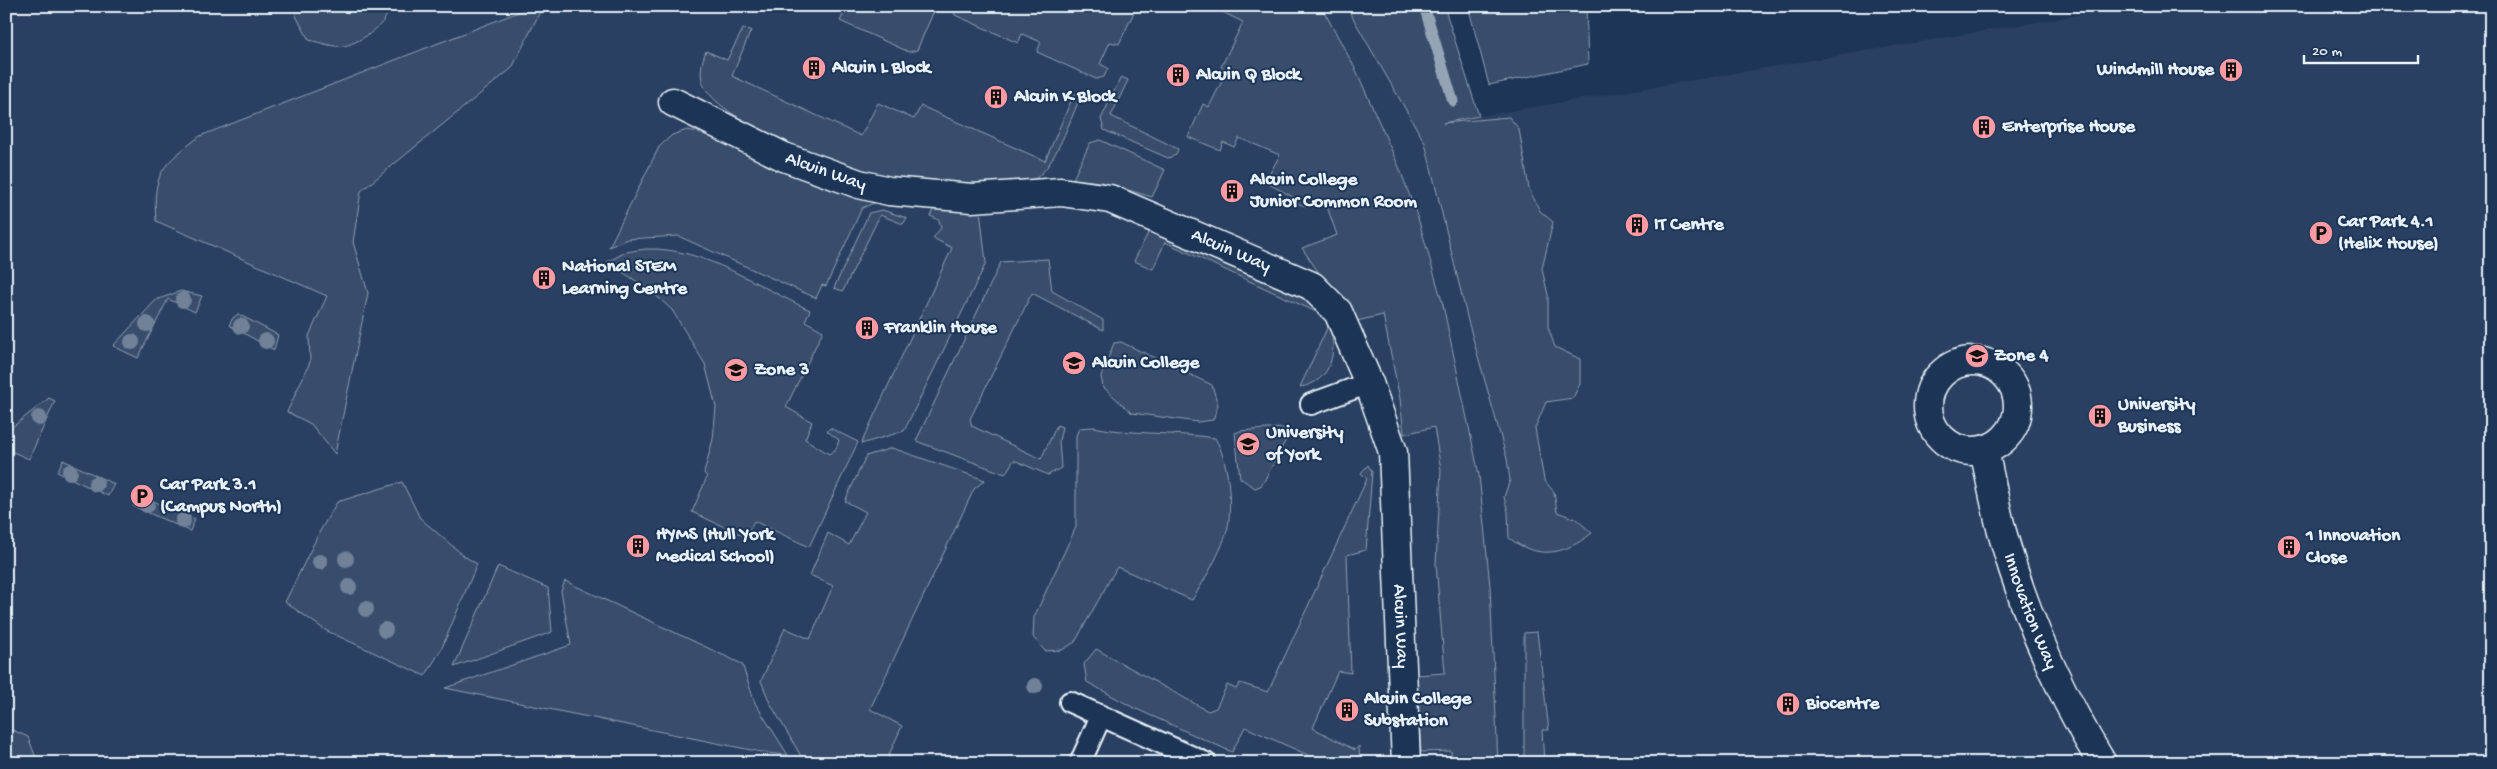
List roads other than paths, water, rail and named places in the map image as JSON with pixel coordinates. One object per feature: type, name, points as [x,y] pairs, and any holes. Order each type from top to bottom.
[{"type":"street","name":"Alcuin Way","points":[[673,102],[784,157],[859,184],[889,191],[972,198],[1061,192],[1110,199],[1312,286],[1338,312],[1370,383],[1392,452],[1406,763]]},
{"type":"street","name":"Innovation Way","points":[[1984,450],[2002,533],[2031,619],[2082,731],[2102,763]]},
{"type":"lane","points":[[1311,404],[1370,383]]},
{"type":"lane","points":[[1070,702],[1206,763]]},
{"type":"lane","points":[[1080,763],[1100,716]]},
{"type":"waterway","points":[[1424,6],[1453,101]]},
{"type":"place","name":"Alcuin L Block","points":[[814,68]]},
{"type":"place","name":"Windmill House","points":[[2231,70]]},
{"type":"place","name":"Alcuin Q Block","points":[[1178,75]]},
{"type":"place","name":"Alcuin K Block","points":[[996,97]]},
{"type":"place","name":"Enterprise House","points":[[1984,127]]},
{"type":"place","name":"Alcuin College Junior Common Room","points":[[1232,191]]},
{"type":"place","name":"IT Centre","points":[[1637,225]]},
{"type":"place","name":"Car Park 4.1 (Helix House)","points":[[2321,233]]},
{"type":"place","name":"National STEM Learning Centre","points":[[544,278]]},
{"type":"place","name":"Franklin House","points":[[867,328]]},
{"type":"place","name":"Zone 4","points":[[1977,356]]},
{"type":"place","name":"Alcuin College","points":[[1074,363]]},
{"type":"place","name":"Zone 3","points":[[736,370]]},
{"type":"place","name":"University Business","points":[[2100,416]]},
{"type":"place","name":"University of York","points":[[1248,444]]},
{"type":"place","name":"Car Park 3.1 (Campus North)","points":[[142,496]]},
{"type":"place","name":"HYMS (Hull York Medical School)","points":[[638,546]]},
{"type":"place","name":"1 Innovation Close","points":[[2289,547]]},
{"type":"place","name":"Biocentre","points":[[1788,704]]},
{"type":"place","name":"Alcuin College Substation","points":[[1347,710]]}]
